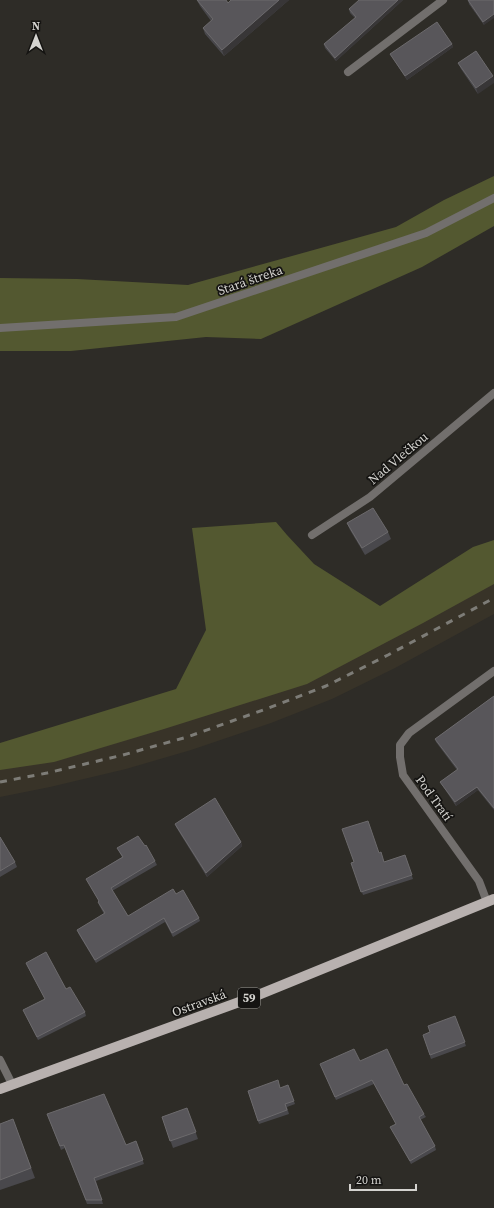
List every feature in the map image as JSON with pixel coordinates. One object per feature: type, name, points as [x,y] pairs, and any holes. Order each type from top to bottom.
[{"type":"main road","name":"Ostravská","points":[[0,1089],[253,997],[491,900]]},
{"type":"street","points":[[348,72],[443,0]]},
{"type":"street","name":"Stará štreka","points":[[0,328],[176,317],[426,233],[494,198]]},
{"type":"street","name":"Nad Vlečkou","points":[[312,535],[370,497],[494,393]]},
{"type":"street","name":"Pod Tratí","points":[[491,900],[403,775],[400,745],[409,733],[494,671]]},
{"type":"street","points":[[0,1060],[12,1084]]},
{"type":"shaded area","points":[[494,581],[494,614],[395,668],[332,699],[271,723],[191,750],[126,769],[0,797],[0,767]]},
{"type":"green space","points":[[494,176],[494,226],[422,267],[261,339],[206,337],[71,351],[0,351],[0,278],[77,279],[188,285],[396,227],[444,200]]},
{"type":"green space","points":[[276,522],[314,564],[380,606],[473,547],[494,540],[494,584],[307,684],[54,762],[0,770],[0,743],[176,689],[206,630],[192,528]]},
{"type":"building","points":[[197,0],[226,0],[228,3],[231,0],[279,0],[222,50],[203,28],[213,19]]},
{"type":"building","points":[[359,0],[398,0],[335,58],[324,44],[356,17],[349,9]]},
{"type":"building","points":[[468,0],[494,0],[494,14],[483,22]]},
{"type":"building","points":[[437,22],[452,44],[405,76],[390,54]]},
{"type":"building","points":[[476,51],[493,76],[476,88],[458,63]]},
{"type":"building","points":[[373,508],[388,532],[362,548],[347,523]]},
{"type":"building","points":[[494,696],[494,808],[477,787],[455,802],[440,782],[458,769],[435,739]]},
{"type":"building","points":[[215,798],[241,842],[206,873],[175,824]]},
{"type":"building","points":[[368,821],[379,853],[381,852],[384,862],[405,855],[412,875],[361,892],[351,863],[354,862],[342,829]]},
{"type":"building","points":[[138,836],[145,846],[146,845],[155,861],[111,888],[128,916],[173,889],[176,894],[183,890],[199,918],[172,933],[164,918],[95,960],[77,930],[105,913],[86,879],[123,857],[117,848]]},
{"type":"building","points":[[0,837],[15,862],[0,871]]},
{"type":"building","points":[[46,952],[66,989],[70,987],[85,1012],[37,1037],[23,1010],[45,999],[26,963]]},
{"type":"building","points":[[455,1016],[465,1042],[430,1055],[423,1035],[430,1032],[428,1026]]},
{"type":"building","points":[[354,1049],[360,1061],[387,1049],[404,1085],[407,1084],[424,1114],[419,1117],[435,1146],[410,1161],[390,1127],[396,1124],[372,1080],[335,1097],[320,1064]]},
{"type":"building","points":[[278,1080],[280,1088],[288,1085],[294,1101],[285,1104],[287,1110],[258,1121],[248,1091]]},
{"type":"building","points":[[104,1094],[126,1145],[136,1141],[143,1160],[94,1178],[102,1200],[86,1200],[64,1145],[60,1146],[47,1114]]},
{"type":"building","points":[[187,1108],[196,1132],[170,1141],[162,1117]]},
{"type":"building","points":[[13,1119],[31,1168],[0,1180],[0,1124]]},
{"type":"railway","points":[[0,782],[47,773],[123,755],[187,737],[266,709],[326,686],[388,655],[494,598]]}]
